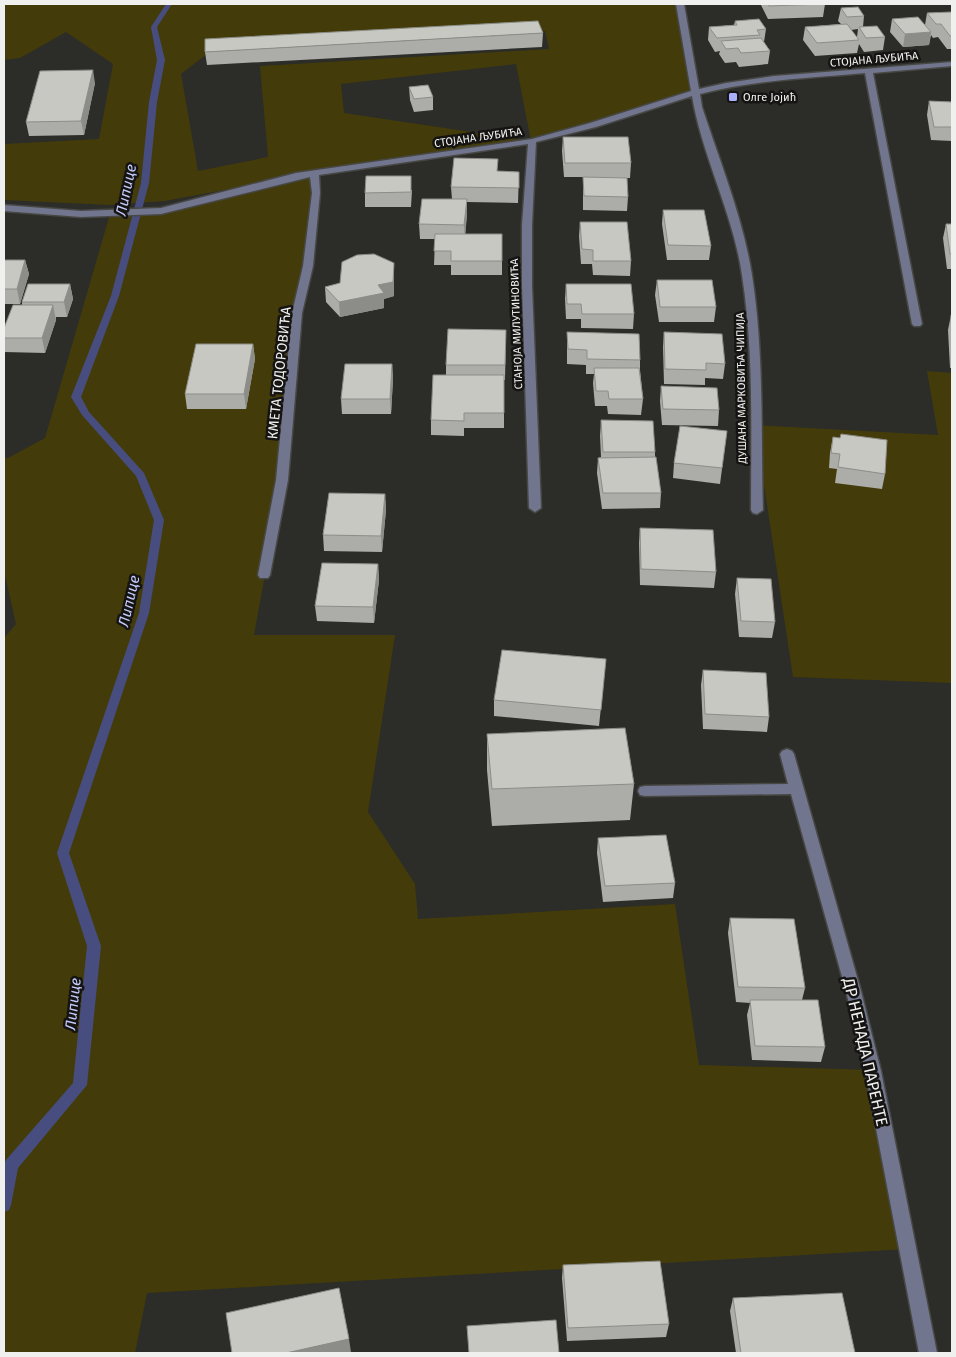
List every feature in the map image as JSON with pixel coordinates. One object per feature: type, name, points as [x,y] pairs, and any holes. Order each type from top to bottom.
[{"type":"street","points":[[680,4],[696,93]]},
{"type":"street","name":"СТОЈАНА ЉУБИЋА","points":[[4,208],[81,214],[150,213],[273,181],[314,173],[532,141],[696,93],[749,81],[952,64]]},
{"type":"street","points":[[868,71],[917,324]]},
{"type":"street","name":"ДУШАНА МАРКОВИЋА ЧИПИЈА","points":[[696,93],[736,226],[752,311],[755,347],[757,510]]},
{"type":"street","name":"СТАНОЈА МИЛУТИНОВИЋА","points":[[532,141],[527,225],[527,286],[535,508]]},
{"type":"street","name":"КМЕТА ТОДОРОВИЋА","points":[[264,575],[282,480],[297,313],[308,266],[316,193],[314,173]]},
{"type":"street","name":"ДР НЕНАДА ПАРЕНТЕ","points":[[787,754],[843,956],[872,1070],[907,1249],[911,1282],[928,1353]]},
{"type":"street","points":[[645,791],[796,789]]},
{"type":"shaded area","points":[[4,4],[681,4],[695,93],[532,141],[314,174],[308,266],[282,480],[254,635],[395,635],[368,812],[415,884],[418,919],[675,904],[699,1065],[872,1070],[907,1249],[147,1293],[135,1353],[4,1353],[4,638],[16,624],[4,571],[4,458],[8,458],[45,438],[110,214],[150,213],[272,181],[165,201],[109,205],[4,200],[4,144],[99,139],[113,64],[66,32],[20,58],[4,60]],"holes":[[[545,31],[549,49],[260,66],[268,157],[198,171],[181,74],[216,47]],[[516,64],[531,141],[344,113],[341,84]]]},
{"type":"shaded area","points":[[927,371],[952,373],[952,683],[793,677],[755,425],[938,435]]},
{"type":"building","points":[[768,4],[823,4],[769,6]]},
{"type":"building","points":[[858,7],[864,16],[847,17],[841,8]]},
{"type":"building","points":[[952,12],[952,36],[941,24],[936,24],[927,13]]},
{"type":"building","points":[[918,17],[931,32],[905,34],[892,19]]},
{"type":"building","points":[[759,19],[766,29],[757,30],[760,35],[717,38],[709,27],[737,25],[735,21]]},
{"type":"building","points":[[538,21],[543,33],[205,52],[205,39]]},
{"type":"building","points":[[847,24],[859,40],[817,43],[805,27]]},
{"type":"building","points":[[877,26],[885,37],[866,38],[859,27]]},
{"type":"building","points":[[761,38],[770,51],[741,53],[738,48],[726,49],[721,41]]},
{"type":"building","points":[[93,70],[81,121],[26,122],[40,71]]},
{"type":"building","points":[[428,85],[433,97],[414,99],[409,87]]},
{"type":"building","points":[[929,101],[952,102],[952,127],[934,127]]},
{"type":"building","points":[[563,137],[628,137],[631,163],[565,163]]},
{"type":"building","points":[[454,158],[498,159],[497,171],[519,172],[519,188],[451,187]]},
{"type":"building","points":[[366,176],[411,176],[411,192],[365,193]]},
{"type":"building","points":[[583,177],[627,178],[628,197],[584,196]]},
{"type":"building","points":[[422,199],[467,199],[464,225],[419,224]]},
{"type":"building","points":[[663,210],[704,210],[711,246],[668,245]]},
{"type":"building","points":[[580,222],[627,222],[631,261],[593,261],[593,250],[582,249]]},
{"type":"building","points":[[946,224],[952,224],[952,255],[950,254]]},
{"type":"building","points":[[435,234],[502,234],[502,261],[451,261],[451,251],[434,251]]},
{"type":"building","points":[[374,254],[394,263],[393,282],[378,285],[384,293],[339,302],[325,287],[340,283],[342,262],[357,255]]},
{"type":"building","points":[[4,260],[25,260],[17,289],[4,289]]},
{"type":"building","points":[[657,280],[712,280],[716,307],[660,307]]},
{"type":"building","points":[[28,284],[70,284],[64,302],[22,302]]},
{"type":"building","points":[[566,284],[631,284],[634,314],[582,314],[581,304],[567,304]]},
{"type":"building","points":[[13,305],[53,305],[42,338],[4,338],[4,328]]},
{"type":"building","points":[[448,329],[506,330],[505,365],[446,365]]},
{"type":"building","points":[[567,332],[639,334],[640,360],[587,359],[587,350],[568,349]]},
{"type":"building","points":[[664,332],[722,334],[725,364],[706,363],[706,370],[665,369]]},
{"type":"building","points":[[196,344],[253,344],[244,394],[185,394]]},
{"type":"building","points":[[345,364],[392,364],[390,399],[341,399]]},
{"type":"building","points":[[594,368],[639,368],[643,399],[609,399],[608,391],[596,391]]},
{"type":"building","points":[[433,375],[504,375],[504,413],[464,413],[464,421],[431,420]]},
{"type":"building","points":[[661,386],[717,388],[719,410],[663,409]]},
{"type":"building","points":[[601,420],[653,421],[655,452],[603,452]]},
{"type":"building","points":[[680,426],[727,431],[722,468],[674,463]]},
{"type":"building","points":[[841,434],[887,440],[885,474],[838,467],[840,454],[831,453],[833,437],[840,438]]},
{"type":"building","points":[[656,457],[661,493],[603,493],[598,458]]},
{"type":"building","points":[[329,493],[385,494],[381,536],[323,535]]},
{"type":"building","points":[[640,528],[713,530],[716,572],[641,569]]},
{"type":"building","points":[[322,563],[378,564],[373,607],[315,606]]},
{"type":"building","points":[[737,578],[771,579],[775,622],[741,621]]},
{"type":"building","points":[[502,650],[606,659],[601,710],[494,700]]},
{"type":"building","points":[[703,670],[766,673],[769,717],[705,714]]},
{"type":"building","points":[[625,728],[634,784],[492,789],[487,734]]},
{"type":"building","points":[[666,835],[675,883],[605,886],[598,838]]},
{"type":"building","points":[[730,918],[794,919],[805,988],[738,987]]},
{"type":"building","points":[[750,1000],[818,1000],[825,1047],[755,1046]]},
{"type":"building","points":[[660,1261],[669,1324],[568,1328],[563,1265]]},
{"type":"building","points":[[339,1288],[349,1339],[286,1353],[232,1353],[226,1313]]},
{"type":"building","points":[[842,1293],[855,1353],[741,1353],[733,1298]]},
{"type":"building","points":[[556,1320],[559,1353],[469,1353],[467,1326]]},
{"type":"waterway","name":"Липице","points":[[4,1205],[11,1165],[80,1085],[94,946],[63,853],[144,613],[159,520],[141,475],[85,413],[76,397],[115,296],[145,183],[153,102],[161,60],[154,27],[169,4]]},
{"type":"place","name":"Олге Јојић","points":[[733,97]]}]
